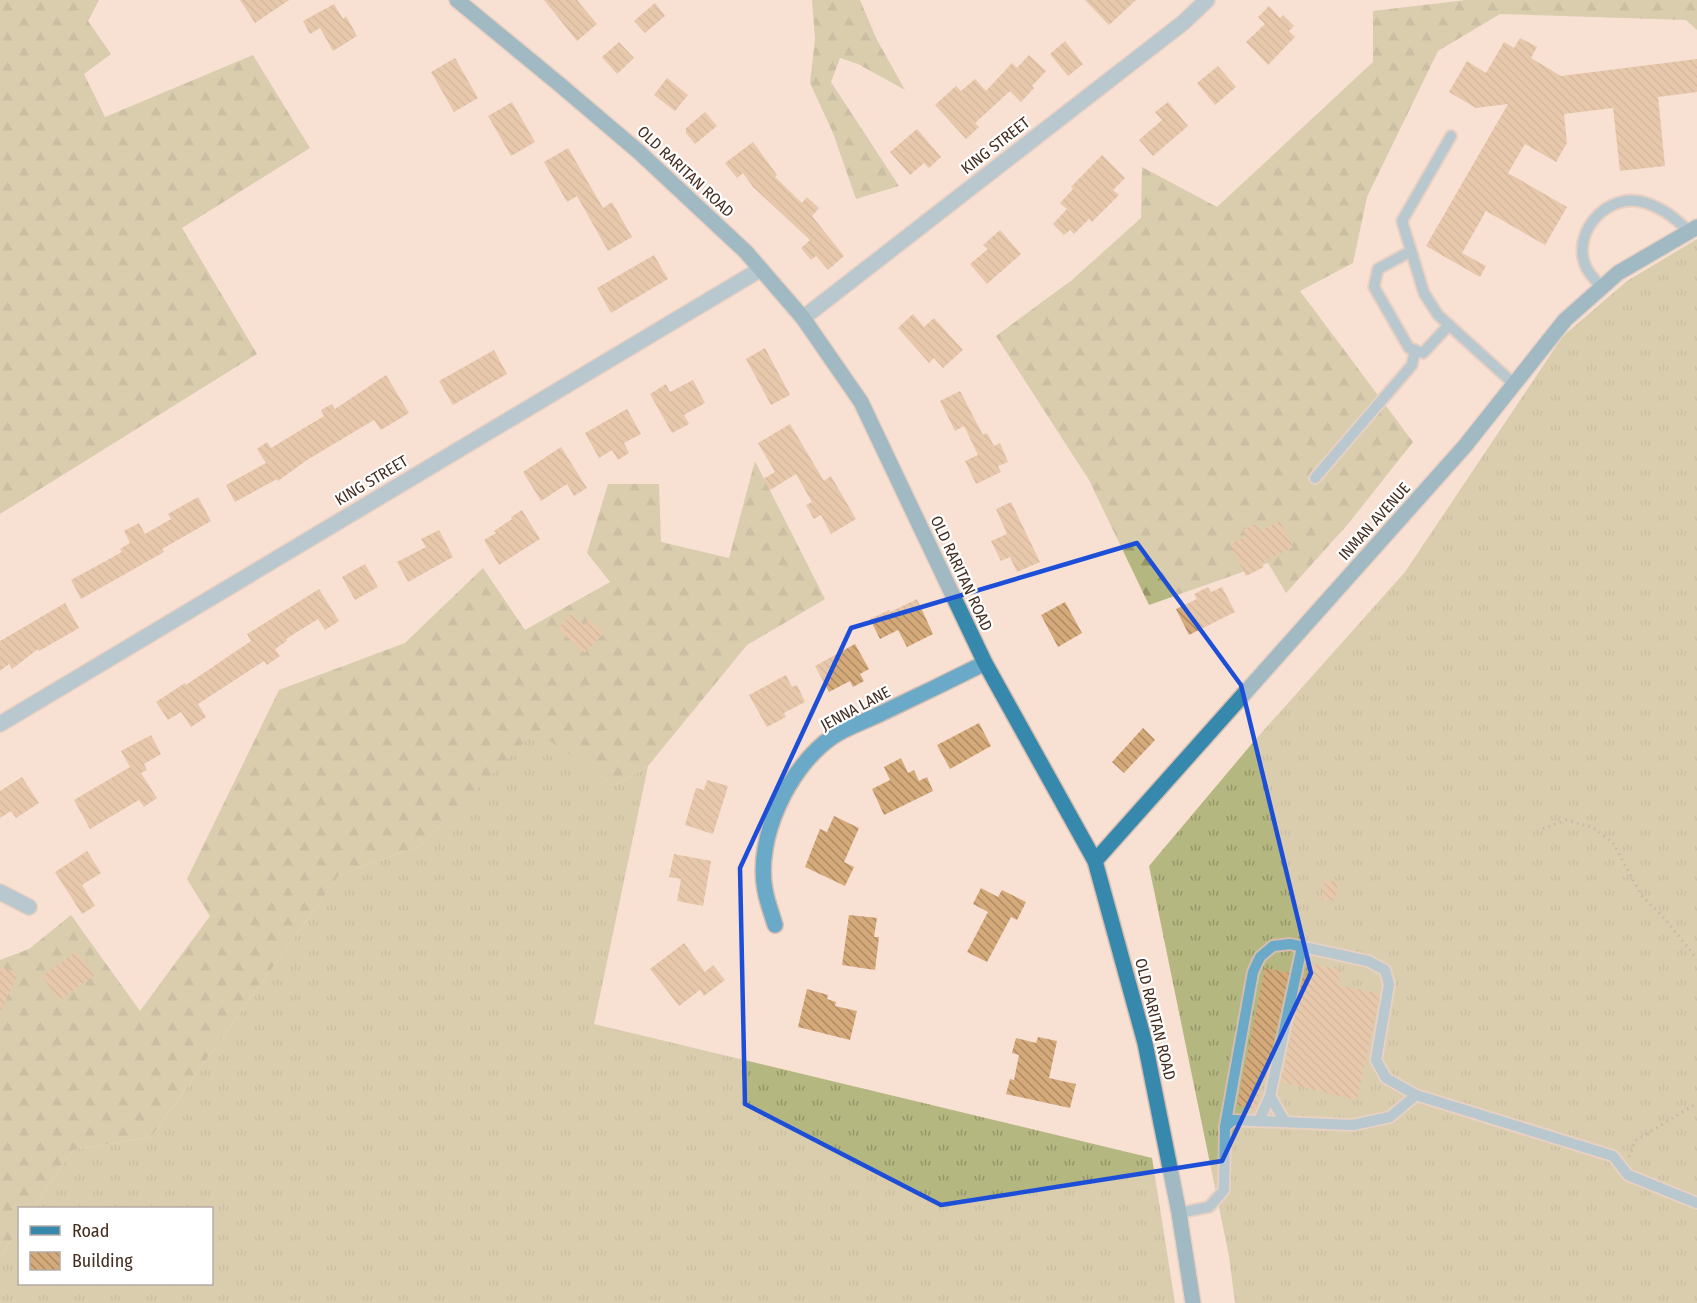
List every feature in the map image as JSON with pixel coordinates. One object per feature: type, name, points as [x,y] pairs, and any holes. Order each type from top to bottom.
[{"type":"main road","name":"OLD RARITAN ROAD","points":[[457,0],[645,158],[738,244],[804,318],[861,402],[985,663],[1095,861],[1145,1043],[1179,1213],[1193,1303]]},
{"type":"main road","name":"INMAN AVENUE","points":[[1095,861],[1465,446],[1565,320],[1618,273],[1693,229]]},
{"type":"street","name":"KING STREET","points":[[804,318],[1208,0]]},
{"type":"street","name":"KING STREET","points":[[0,724],[761,269]]},
{"type":"street","name":"JENNA LANE","points":[[775,925],[765,890],[765,854],[777,810],[789,785],[811,756],[832,737],[985,663]]},
{"type":"street","points":[[0,892],[29,907]]},
{"type":"lane","points":[[1451,136],[1402,221],[1424,293],[1438,315],[1514,384]]},
{"type":"lane","points":[[1602,288],[1587,268],[1583,249],[1587,228],[1596,216],[1623,202],[1636,201],[1652,205],[1675,216],[1693,229]]},
{"type":"lane","points":[[1411,251],[1378,268],[1374,287],[1408,348],[1423,352],[1449,325]]},
{"type":"lane","points":[[1315,478],[1412,365],[1415,350]]},
{"type":"lane","points":[[1179,1213],[1209,1207],[1224,1190],[1225,1127],[1253,972],[1260,957],[1273,946],[1290,944],[1368,961],[1385,970],[1389,984],[1376,1060],[1386,1078],[1416,1095],[1613,1156],[1628,1175],[1697,1203]]},
{"type":"lane","points":[[1259,1121],[1270,1096],[1302,947]]},
{"type":"lane","points":[[1225,1127],[1233,1120],[1353,1125],[1390,1117],[1416,1095]]},
{"type":"lane","points":[[1270,1096],[1285,1122]]},
{"type":"path","points":[[1543,829],[1566,820],[1592,827],[1613,843],[1642,896],[1664,918],[1697,959]]},
{"type":"path","points":[[1628,1159],[1635,1142],[1697,1103]]},
{"type":"highlighted area","points":[[1137,543],[1241,685],[1311,973],[1222,1161],[941,1205],[745,1104],[740,868],[851,628]]},
{"type":"green space","points":[[0,0],[99,0],[88,21],[111,54],[84,74],[105,117],[253,55],[310,148],[182,228],[257,354],[0,514]]},
{"type":"green space","points":[[812,0],[860,0],[877,40],[905,90],[858,64],[840,58],[831,82],[899,186],[856,199],[833,133],[810,83],[815,39]]},
{"type":"green space","points":[[1466,0],[1697,0],[1697,30],[1686,20],[1500,14],[1438,51],[1367,197],[1353,263],[1300,291],[1413,442],[1348,524],[1286,593],[1268,563],[1149,605],[1089,480],[996,336],[1072,280],[1141,218],[1142,167],[1217,207],[1373,62],[1373,11]]},
{"type":"green space","points":[[1697,239],[1697,1303],[1235,1303],[1229,1256],[1149,866],[1255,740],[1405,572],[1563,336],[1627,281]]},
{"type":"green space","points":[[755,461],[825,599],[747,645],[648,766],[614,786],[536,731],[421,845],[339,875],[151,1137],[73,1150],[34,1207],[18,1207],[18,1230],[0,1257],[0,960],[29,949],[71,915],[140,1011],[210,916],[187,879],[279,690],[405,643],[483,568],[525,630],[610,582],[587,553],[608,484],[659,484],[661,542],[729,558]]},
{"type":"green space","points":[[536,730],[614,786],[648,766],[594,1024],[1152,1158],[1175,1303],[0,1303],[0,1257],[18,1230],[18,1285],[213,1285],[213,1207],[34,1207],[73,1150],[151,1137],[339,875],[421,845]]},
{"type":"building","points":[[240,0],[289,0],[255,23]]},
{"type":"building","points":[[544,0],[577,0],[597,24],[577,41]]},
{"type":"building","points":[[1085,0],[1136,0],[1109,25]]},
{"type":"building","points":[[655,3],[665,16],[645,33],[634,21]]},
{"type":"building","points":[[334,4],[343,19],[346,16],[357,36],[333,51],[320,28],[310,34],[303,21]]},
{"type":"building","points":[[1269,6],[1280,18],[1283,15],[1294,26],[1289,31],[1295,37],[1268,65],[1246,42],[1265,24],[1258,17]]},
{"type":"building","points":[[1520,38],[1537,47],[1531,58],[1561,76],[1697,59],[1697,92],[1658,97],[1665,166],[1620,171],[1613,108],[1564,114],[1567,143],[1556,162],[1525,144],[1508,173],[1567,207],[1545,245],[1486,211],[1462,253],[1486,266],[1480,277],[1426,246],[1508,104],[1476,108],[1449,92],[1467,61],[1486,73],[1504,42],[1514,48]]},
{"type":"building","points":[[1065,41],[1083,64],[1068,76],[1050,54]]},
{"type":"building","points":[[619,42],[634,58],[617,74],[602,57]]},
{"type":"building","points":[[1029,55],[1046,71],[1032,86],[1034,88],[1021,102],[1010,91],[975,123],[979,127],[966,139],[935,105],[956,86],[961,91],[975,79],[986,91],[1012,63],[1017,68]]},
{"type":"building","points":[[455,58],[478,98],[454,112],[431,72]]},
{"type":"building","points":[[1218,66],[1236,87],[1215,105],[1197,83]]},
{"type":"building","points":[[667,78],[688,95],[675,111],[654,95]]},
{"type":"building","points":[[512,102],[535,142],[511,156],[488,116]]},
{"type":"building","points":[[1168,102],[1188,126],[1153,156],[1139,140],[1162,120],[1155,112]]},
{"type":"building","points":[[705,112],[717,126],[695,144],[686,133],[686,128]]},
{"type":"building","points":[[917,129],[941,157],[929,168],[924,163],[910,175],[890,152]]},
{"type":"building","points":[[753,142],[777,175],[775,177],[802,203],[807,197],[819,208],[812,216],[844,256],[828,270],[816,256],[811,260],[801,248],[810,240],[753,187],[743,173],[737,178],[725,163]]},
{"type":"building","points":[[568,148],[603,208],[612,202],[632,237],[608,251],[577,196],[567,202],[544,162]]},
{"type":"building","points":[[1102,155],[1125,178],[1113,190],[1119,195],[1092,222],[1089,219],[1074,234],[1070,230],[1064,235],[1053,224],[1067,209],[1060,203],[1073,189],[1071,187]]},
{"type":"building","points":[[1000,230],[1021,254],[987,284],[970,264],[988,249],[983,245]]},
{"type":"building","points":[[654,255],[668,279],[611,313],[597,288]]},
{"type":"building","points":[[913,314],[924,327],[934,318],[963,350],[943,368],[934,358],[929,363],[898,328]]},
{"type":"building","points":[[765,348],[790,395],[771,405],[746,359]]},
{"type":"building","points":[[494,350],[507,374],[453,405],[439,381]]},
{"type":"building","points":[[386,375],[409,413],[381,430],[374,420],[307,460],[278,481],[277,479],[235,502],[226,485],[266,463],[257,449],[267,442],[271,448],[324,416],[321,410],[332,404],[335,409]]},
{"type":"building","points":[[693,380],[705,403],[684,415],[689,424],[672,433],[650,394],[666,384],[670,392]]},
{"type":"building","points":[[960,391],[983,435],[987,433],[994,446],[1000,443],[1008,462],[998,466],[1001,472],[976,484],[965,461],[978,455],[964,426],[955,431],[940,401]]},
{"type":"building","points":[[627,409],[641,434],[624,443],[629,453],[618,460],[612,450],[599,458],[585,433]]},
{"type":"building","points":[[790,424],[824,481],[831,476],[856,519],[831,534],[821,515],[814,519],[806,505],[812,502],[796,474],[770,490],[763,479],[775,472],[758,443]]},
{"type":"building","points":[[561,447],[587,488],[574,496],[567,484],[541,501],[523,472]]},
{"type":"building","points":[[198,497],[211,521],[162,549],[164,552],[81,599],[71,580],[122,552],[120,549],[130,543],[124,531],[139,523],[145,534],[171,519],[168,514]]},
{"type":"building","points":[[1011,502],[1040,562],[1017,572],[1010,557],[1001,561],[991,541],[1007,534],[996,509]]},
{"type":"building","points":[[522,510],[540,539],[499,565],[484,540],[496,533],[494,531]]},
{"type":"building","points":[[1280,521],[1293,547],[1261,563],[1264,567],[1246,576],[1230,544],[1246,537],[1243,530],[1256,524],[1260,531]]},
{"type":"building","points":[[439,530],[453,557],[408,582],[397,562],[426,547],[421,539]]},
{"type":"building","points":[[365,564],[378,587],[355,600],[342,577]]},
{"type":"building","points":[[1208,587],[1211,592],[1222,587],[1235,612],[1189,635],[1176,609],[1197,599],[1194,594]]},
{"type":"building","points":[[319,589],[339,621],[325,630],[318,619],[286,639],[287,641],[275,649],[280,656],[267,665],[264,661],[198,704],[206,717],[191,727],[181,712],[168,720],[156,702],[185,683],[186,685],[251,641],[247,634]]},
{"type":"building","points":[[917,599],[933,634],[907,647],[898,630],[880,639],[870,619]]},
{"type":"building","points":[[1065,602],[1082,633],[1058,647],[1041,615]]},
{"type":"building","points":[[65,603],[79,628],[39,651],[38,649],[12,669],[9,664],[0,671],[0,641]]},
{"type":"building","points":[[572,613],[584,625],[589,619],[604,633],[585,653],[558,629]]},
{"type":"building","points":[[855,644],[869,669],[860,674],[864,681],[853,687],[850,681],[829,692],[815,666]]},
{"type":"building","points":[[786,675],[792,687],[797,685],[805,702],[784,713],[786,717],[767,727],[749,695]]},
{"type":"building","points":[[979,723],[991,746],[950,769],[937,745]]},
{"type":"building","points":[[1143,728],[1155,740],[1124,773],[1112,762]]},
{"type":"building","points":[[151,735],[161,754],[144,764],[147,770],[141,773],[157,798],[144,807],[139,800],[90,829],[74,800],[130,767],[121,751]]},
{"type":"building","points":[[901,758],[908,773],[914,770],[919,781],[927,777],[933,791],[884,815],[872,789],[890,780],[884,767]]},
{"type":"building","points":[[22,777],[39,803],[16,818],[11,811],[0,818],[0,791]]},
{"type":"building","points":[[707,780],[728,786],[713,834],[685,825],[696,788],[704,790]]},
{"type":"building","points":[[834,816],[859,828],[844,862],[854,867],[845,886],[805,867],[820,829],[827,832]]},
{"type":"building","points":[[87,851],[101,873],[82,885],[95,906],[82,914],[55,872]]},
{"type":"building","points":[[674,854],[711,861],[703,906],[677,901],[681,879],[669,877]]},
{"type":"building","points":[[1325,880],[1338,883],[1335,901],[1321,899]]},
{"type":"building","points":[[981,888],[998,897],[1002,890],[1026,902],[1017,920],[1011,917],[987,962],[967,952],[988,912],[973,904]]},
{"type":"building","points":[[849,915],[877,918],[874,937],[879,937],[875,970],[842,965]]},
{"type":"building","points":[[684,943],[705,972],[713,965],[725,980],[704,996],[700,990],[679,1006],[650,969]]},
{"type":"building","points":[[77,951],[94,976],[59,1000],[42,976]]},
{"type":"building","points":[[1309,963],[1341,970],[1338,985],[1380,994],[1357,1100],[1281,1082],[1303,976],[1306,977]]},
{"type":"building","points":[[0,966],[18,974],[0,1014]]},
{"type":"building","points":[[1265,968],[1289,973],[1266,1078],[1263,1078],[1256,1109],[1237,1105]]},
{"type":"building","points":[[807,989],[828,995],[827,999],[836,1002],[835,1006],[857,1011],[850,1040],[798,1027]]},
{"type":"building","points":[[1038,1037],[1057,1041],[1049,1078],[1076,1084],[1070,1108],[1006,1094],[1010,1079],[1014,1080],[1019,1055],[1012,1053],[1016,1038],[1036,1043]]}]
